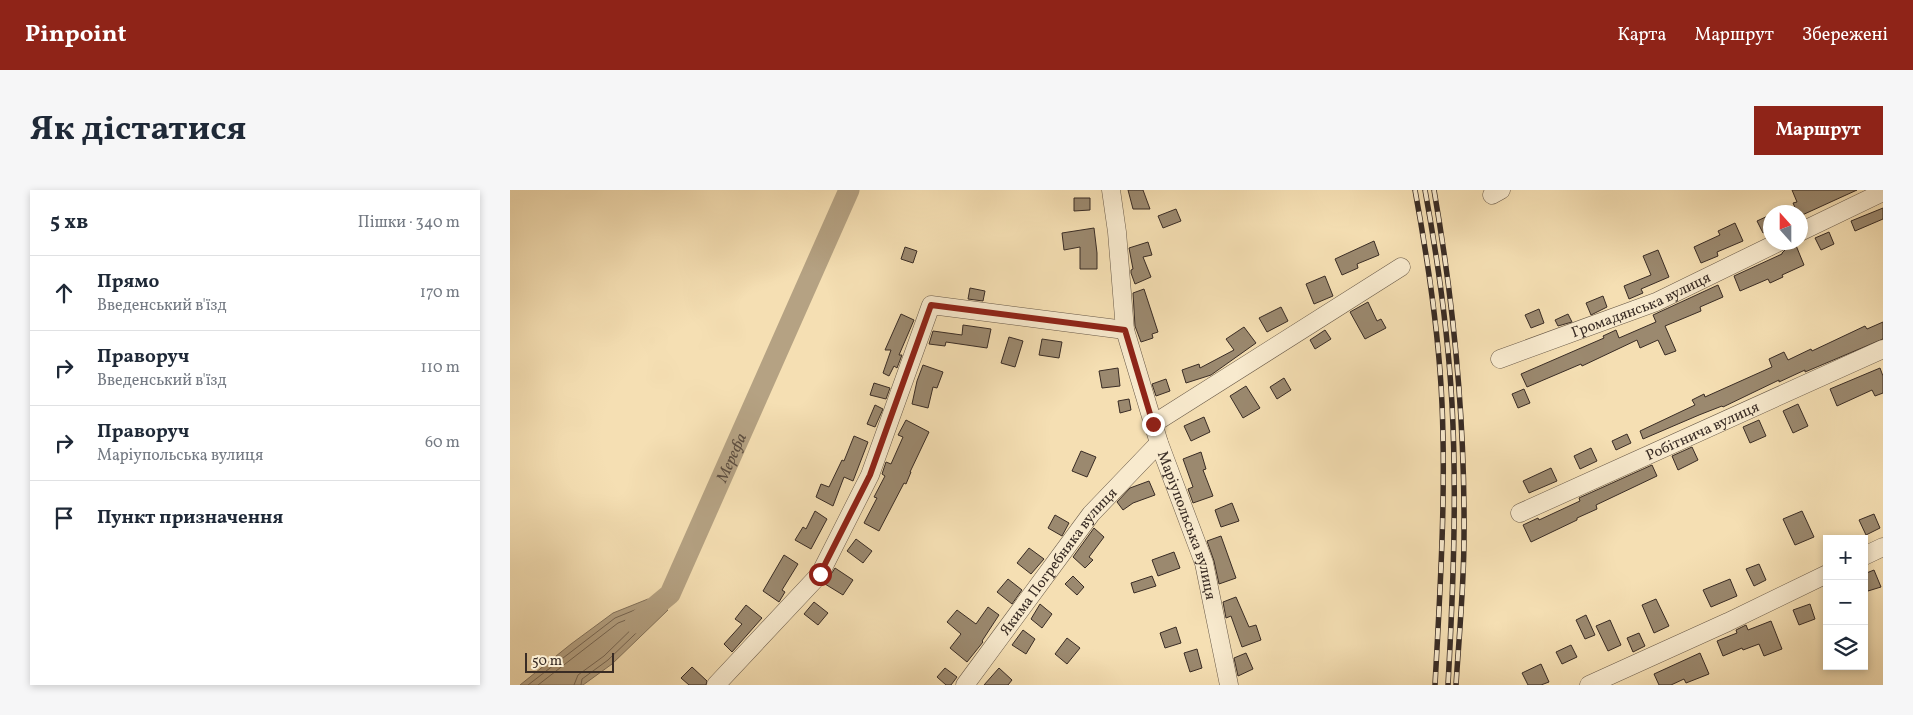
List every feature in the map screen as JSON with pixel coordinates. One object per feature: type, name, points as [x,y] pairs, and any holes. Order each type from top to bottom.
[{"type":"street","name":"Маріупольська вулиця","points":[[1111,190],[1117,232],[1125,330],[1159,443],[1204,563],[1229,685]]},
{"type":"street","points":[[1808,228],[1883,192]]},
{"type":"street","name":"Громадянська вулиця","points":[[1500,359],[1656,302],[1763,250]]},
{"type":"street","points":[[1153,424],[1401,267]]},
{"type":"street","points":[[716,685],[820,574],[870,475],[931,305],[1125,330]]},
{"type":"street","name":"Робітнича вулиця","points":[[1520,512],[1883,349]]},
{"type":"street","name":"Якима Погребняка вулиця","points":[[965,685],[1091,514],[1159,443]]},
{"type":"street","points":[[1868,554],[1883,547]]},
{"type":"street","points":[[1593,684],[1823,576]]},
{"type":"water","points":[[648,599],[668,610],[612,664],[583,685],[520,685],[613,613]]},
{"type":"building","points":[[1128,190],[1143,190],[1150,209],[1133,209]]},
{"type":"building","points":[[1792,190],[1857,190],[1808,212],[1808,205],[1794,205],[1793,203],[1797,202]]},
{"type":"building","points":[[1074,198],[1090,198],[1090,210],[1074,211]]},
{"type":"building","points":[[1883,208],[1883,219],[1855,231],[1851,221]]},
{"type":"building","points":[[1176,209],[1181,221],[1163,228],[1158,216]]},
{"type":"building","points":[[1763,218],[1763,233],[1757,221]]},
{"type":"building","points":[[1735,223],[1743,241],[1717,252],[1718,256],[1701,263],[1694,247],[1720,235],[1718,231]]},
{"type":"building","points":[[1094,228],[1097,269],[1080,269],[1080,247],[1064,250],[1062,233]]},
{"type":"building","points":[[1829,232],[1834,244],[1821,250],[1815,238]]},
{"type":"building","points":[[1374,241],[1379,255],[1357,264],[1358,268],[1342,275],[1335,259]]},
{"type":"building","points":[[1148,242],[1152,255],[1143,257],[1151,277],[1135,284],[1131,273],[1133,269],[1129,248]]},
{"type":"building","points":[[905,247],[917,251],[913,263],[901,259]]},
{"type":"building","points":[[1658,250],[1669,277],[1641,289],[1643,293],[1629,299],[1624,286],[1651,275],[1643,256]]},
{"type":"building","points":[[1785,250],[1798,250],[1804,265],[1770,283],[1768,279],[1740,291],[1734,276]]},
{"type":"building","points":[[1325,276],[1333,296],[1314,304],[1306,284]]},
{"type":"building","points":[[1718,285],[1723,297],[1700,307],[1701,311],[1665,326],[1676,351],[1665,355],[1658,340],[1640,348],[1637,340],[1582,366],[1581,364],[1527,387],[1521,374],[1604,338],[1603,336],[1616,330],[1619,338],[1656,322],[1653,315]]},
{"type":"building","points":[[970,288],[985,291],[983,301],[968,299]]},
{"type":"building","points":[[1144,289],[1158,332],[1152,334],[1153,338],[1141,342],[1135,326],[1133,293]]},
{"type":"building","points":[[1603,296],[1607,307],[1591,315],[1586,303]]},
{"type":"building","points":[[1368,302],[1377,321],[1381,319],[1386,328],[1365,339],[1350,312]]},
{"type":"building","points":[[1281,307],[1288,321],[1267,332],[1259,318]]},
{"type":"building","points":[[1539,309],[1544,323],[1531,328],[1525,315]]},
{"type":"building","points":[[901,314],[914,320],[899,355],[902,355],[897,368],[894,366],[889,376],[883,373],[891,350],[885,350]]},
{"type":"building","points":[[1568,314],[1572,322],[1558,326],[1555,320]]},
{"type":"building","points":[[1883,322],[1883,339],[1805,372],[1805,370],[1779,382],[1779,380],[1723,407],[1643,439],[1640,431],[1695,405],[1692,400],[1704,394],[1705,397],[1772,367],[1769,359],[1784,352],[1788,360],[1865,326],[1867,329]]},
{"type":"building","points":[[963,325],[991,329],[987,348],[946,342],[945,346],[929,344],[933,331],[962,335]]},
{"type":"building","points":[[1244,327],[1256,343],[1211,375],[1186,383],[1182,370],[1199,364],[1200,368],[1234,350],[1226,339]]},
{"type":"building","points":[[1325,330],[1331,339],[1315,349],[1310,340]]},
{"type":"building","points":[[1009,337],[1023,341],[1015,367],[1001,363]]},
{"type":"building","points":[[1042,339],[1062,342],[1059,358],[1039,355]]},
{"type":"building","points":[[923,365],[943,372],[937,388],[933,387],[928,408],[912,404]]},
{"type":"building","points":[[1118,368],[1120,386],[1102,388],[1099,371]]},
{"type":"building","points":[[1880,368],[1883,376],[1883,393],[1875,396],[1872,390],[1837,406],[1830,389]]},
{"type":"building","points":[[1284,378],[1291,390],[1277,399],[1270,387]]},
{"type":"building","points":[[1166,379],[1170,391],[1156,396],[1152,384]]},
{"type":"building","points":[[874,383],[890,388],[886,399],[870,395]]},
{"type":"building","points":[[1246,386],[1260,408],[1243,418],[1230,396]]},
{"type":"building","points":[[1524,389],[1530,403],[1518,408],[1512,394]]},
{"type":"building","points":[[1129,399],[1131,410],[1120,413],[1118,401]]},
{"type":"building","points":[[1798,404],[1808,426],[1793,433],[1783,411]]},
{"type":"building","points":[[875,405],[883,409],[875,427],[867,424]]},
{"type":"building","points":[[1204,417],[1210,432],[1191,441],[1184,426]]},
{"type":"building","points":[[906,420],[929,432],[906,484],[904,483],[879,531],[864,523],[877,498],[874,497],[885,476],[882,474],[886,462],[891,464],[903,437],[898,435]]},
{"type":"building","points":[[1759,420],[1766,436],[1750,443],[1743,427]]},
{"type":"building","points":[[1627,434],[1631,443],[1616,450],[1612,441]]},
{"type":"building","points":[[854,436],[868,442],[853,481],[844,477],[833,506],[816,497],[821,484],[829,487],[842,460],[844,461]]},
{"type":"building","points":[[1692,447],[1698,460],[1678,470],[1672,456]]},
{"type":"building","points":[[1591,448],[1597,461],[1580,469],[1574,456]]},
{"type":"building","points":[[1081,451],[1096,457],[1087,477],[1072,471]]},
{"type":"building","points":[[1201,452],[1206,469],[1203,470],[1213,496],[1193,503],[1188,489],[1193,487],[1183,459]]},
{"type":"building","points":[[1652,465],[1657,476],[1596,505],[1597,509],[1531,542],[1523,525],[1538,518],[1539,520],[1580,501],[1579,498]]},
{"type":"building","points":[[1551,468],[1557,481],[1529,493],[1523,481]]},
{"type":"building","points":[[1149,481],[1155,495],[1133,503],[1123,510],[1117,502],[1130,488]]},
{"type":"building","points":[[1232,503],[1239,521],[1221,527],[1215,510]]},
{"type":"building","points":[[815,511],[827,519],[811,549],[795,540],[803,527],[806,529]]},
{"type":"building","points":[[1802,511],[1814,537],[1795,545],[1783,519]]},
{"type":"building","points":[[1874,514],[1880,528],[1866,535],[1859,520]]},
{"type":"building","points":[[1055,515],[1069,523],[1062,536],[1048,528]]},
{"type":"building","points":[[1094,528],[1104,537],[1089,557],[1093,560],[1085,568],[1073,557]]},
{"type":"building","points":[[1221,536],[1236,578],[1219,584],[1207,541]]},
{"type":"building","points":[[856,539],[872,551],[863,563],[847,551]]},
{"type":"building","points":[[1029,548],[1044,559],[1031,574],[1017,563]]},
{"type":"building","points":[[1174,552],[1180,568],[1158,576],[1152,560]]},
{"type":"building","points":[[784,555],[798,564],[782,590],[785,592],[779,602],[763,591]]},
{"type":"building","points":[[1759,564],[1766,580],[1754,586],[1746,569]]},
{"type":"building","points":[[835,568],[853,580],[843,595],[825,584]]},
{"type":"building","points":[[1874,570],[1881,587],[1868,591],[1868,572]]},
{"type":"building","points":[[1073,576],[1084,587],[1077,595],[1065,584]]},
{"type":"building","points":[[1152,576],[1156,586],[1134,593],[1131,583]]},
{"type":"building","points":[[1008,579],[1022,590],[1012,604],[997,592]]},
{"type":"building","points":[[1730,579],[1737,596],[1711,607],[1703,590]]},
{"type":"building","points":[[1236,597],[1249,627],[1256,625],[1261,640],[1242,647],[1231,616],[1226,618],[1223,602]]},
{"type":"building","points":[[1656,599],[1669,626],[1654,633],[1642,605]]},
{"type":"building","points":[[814,602],[828,613],[818,625],[804,614]]},
{"type":"building","points":[[1040,604],[1052,614],[1042,628],[1031,619]]},
{"type":"building","points":[[1810,604],[1815,619],[1799,625],[1793,610]]},
{"type":"building","points":[[746,605],[762,618],[732,652],[724,644],[742,624],[735,619]]},
{"type":"building","points":[[988,607],[999,615],[983,642],[967,662],[950,648],[961,634],[947,622],[957,610],[976,624]]},
{"type":"building","points":[[1586,615],[1595,635],[1585,639],[1576,620]]},
{"type":"building","points":[[1610,620],[1621,645],[1608,651],[1596,626]]},
{"type":"building","points":[[1771,621],[1782,649],[1764,656],[1759,644],[1743,650],[1742,648],[1723,656],[1717,641],[1737,633],[1736,630],[1746,625],[1748,630]]},
{"type":"building","points":[[1176,627],[1181,643],[1165,648],[1160,633]]},
{"type":"building","points":[[1023,630],[1035,639],[1026,654],[1012,645]]},
{"type":"building","points":[[1639,633],[1645,646],[1633,652],[1627,638]]},
{"type":"building","points":[[1067,638],[1080,648],[1067,664],[1055,654]]},
{"type":"building","points":[[1571,645],[1577,657],[1562,664],[1556,652]]},
{"type":"building","points":[[1197,649],[1202,668],[1190,672],[1184,653]]},
{"type":"building","points":[[1246,653],[1253,669],[1238,676],[1234,658]]},
{"type":"building","points":[[1700,653],[1709,674],[1686,683],[1684,679],[1671,685],[1659,685],[1654,674]]},
{"type":"building","points":[[1541,664],[1549,682],[1541,685],[1528,685],[1522,673]]},
{"type":"building","points":[[692,667],[707,681],[706,685],[689,685],[681,678]]},
{"type":"building","points":[[945,668],[957,677],[951,685],[946,685],[937,677]]},
{"type":"building","points":[[999,668],[1012,680],[1008,685],[984,685]]},
{"type":"waterway","name":"Мерефа","points":[[635,623],[670,594],[849,190]]},
{"type":"railway","points":[[1415,190],[1432,297],[1442,404],[1443,510],[1435,685]]},
{"type":"railway","points":[[1425,190],[1442,297],[1452,404],[1454,545],[1448,685]]},
{"type":"railway","points":[[1434,190],[1453,319],[1463,450],[1464,555],[1456,685]]},
{"type":"route","points":[[820,574],[870,475],[931,305],[1125,330],[1153,424]]}]
